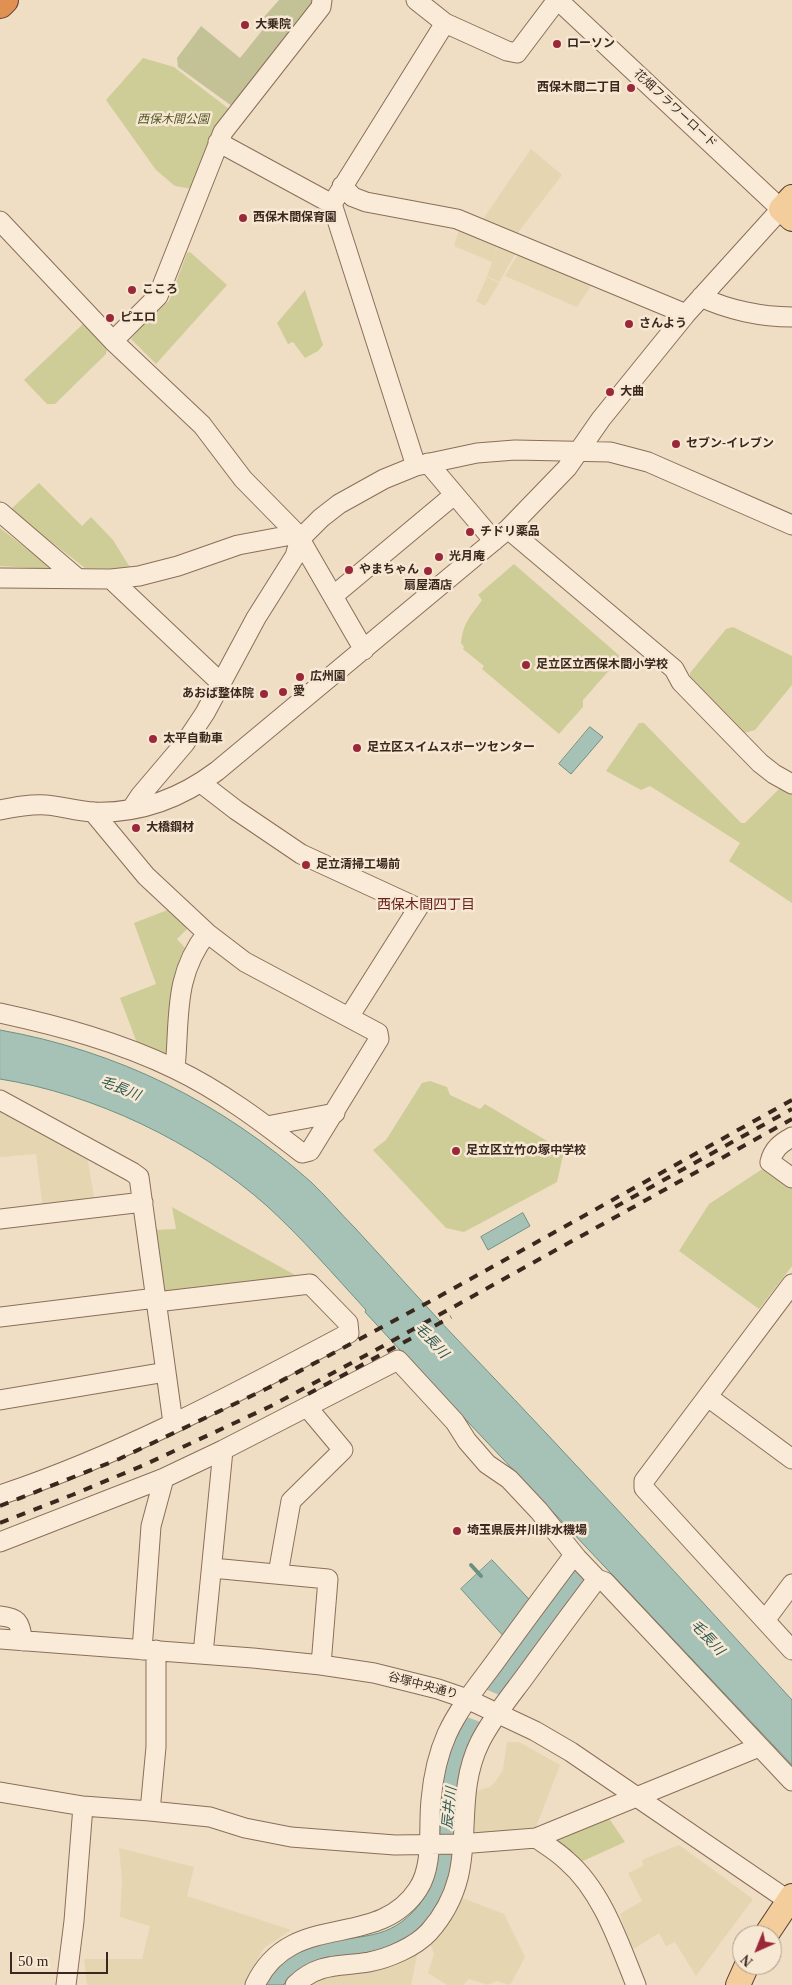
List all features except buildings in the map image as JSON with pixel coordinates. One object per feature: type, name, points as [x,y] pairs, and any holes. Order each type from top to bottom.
[{"type":"highway","points":[[0,4],[4,0]]},
{"type":"main road","points":[[773,1925],[790,1899]]},
{"type":"street","points":[[113,341],[158,296],[222,132],[321,7],[322,0]]},
{"type":"street","points":[[416,0],[445,23],[496,46],[517,53],[558,0]]},
{"type":"street","name":"花畑フラワーロード","points":[[558,0],[788,208]]},
{"type":"street","points":[[332,204],[445,23]]},
{"type":"street","points":[[218,142],[332,204],[422,465],[501,535],[674,668],[681,682],[760,763],[774,774],[792,784]]},
{"type":"street","points":[[342,186],[353,197],[366,202],[457,219],[686,314]]},
{"type":"street","points":[[0,810],[28,805],[46,805],[93,812],[132,808],[171,799],[201,783],[501,535],[553,484],[601,419],[686,314],[788,208]]},
{"type":"street","points":[[0,221],[113,341],[202,425],[243,479],[299,536],[364,650]]},
{"type":"street","points":[[701,297],[716,304],[774,317],[792,317]]},
{"type":"street","points":[[0,578],[111,579],[139,576],[178,566],[238,545],[299,536],[339,504],[384,479],[422,465],[486,452],[515,450],[610,452],[648,462],[792,525]]},
{"type":"street","points":[[333,596],[454,495]]},
{"type":"street","points":[[0,512],[77,578]]},
{"type":"street","points":[[132,808],[185,743],[222,684],[256,618],[295,556],[299,536]]},
{"type":"street","points":[[111,579],[222,684]]},
{"type":"street","points":[[201,783],[243,815],[301,854],[418,908],[349,1017]]},
{"type":"street","points":[[0,1013],[108,1041],[175,1069],[241,1107],[302,1153],[310,1151],[380,1039],[378,1033],[244,962],[207,933],[146,876],[93,812]]},
{"type":"street","points":[[175,1069],[180,996],[185,970],[192,954],[207,933]]},
{"type":"street","points":[[0,1100],[139,1177],[173,1423]]},
{"type":"street","points":[[267,1126],[335,1113]]},
{"type":"street","points":[[792,1137],[781,1143],[772,1154],[770,1162],[792,1178]]},
{"type":"street","points":[[0,1219],[143,1202]]},
{"type":"street","points":[[0,1317],[310,1284],[348,1323],[349,1333],[173,1423],[26,1487],[0,1495]]},
{"type":"street","points":[[792,1284],[644,1481],[644,1488],[766,1619],[792,1650]]},
{"type":"street","points":[[0,1542],[164,1478],[223,1450],[398,1360],[455,1422],[467,1441],[487,1464],[509,1479],[539,1511],[575,1557],[596,1577],[605,1582],[792,1781]]},
{"type":"street","points":[[0,1400],[166,1372]]},
{"type":"street","points":[[708,1397],[792,1459]]},
{"type":"street","points":[[278,1574],[291,1501],[343,1450],[308,1407]]},
{"type":"street","points":[[203,1654],[223,1450]]},
{"type":"street","points":[[150,1811],[156,1747],[149,1650],[151,1526],[164,1478]]},
{"type":"street","points":[[255,1985],[260,1975],[276,1957],[294,1944],[316,1935],[366,1926],[383,1920],[399,1910],[419,1888],[431,1845],[431,1801],[436,1772],[447,1734],[508,1643],[575,1557]]},
{"type":"street","points":[[212,1568],[328,1579],[321,1665]]},
{"type":"street","points":[[295,1985],[314,1971],[330,1965],[368,1962],[385,1958],[408,1947],[427,1933],[441,1916],[455,1891],[459,1878],[467,1783],[480,1742],[497,1712],[596,1577]]},
{"type":"street","points":[[766,1619],[792,1584]]},
{"type":"street","points":[[0,1616],[13,1617],[18,1622],[23,1641]]},
{"type":"street","name":"谷塚中央通り","points":[[0,1639],[321,1665],[402,1679],[469,1700],[497,1712],[571,1752],[790,1899]]},
{"type":"street","points":[[0,1792],[84,1806],[210,1817],[245,1828],[292,1837],[395,1845],[431,1845],[536,1838],[759,1747]]},
{"type":"street","points":[[66,1985],[74,1922],[84,1806]]},
{"type":"street","points":[[536,1838],[568,1861],[581,1875],[614,1929],[636,1985]]},
{"type":"shaded area","points":[[531,149],[562,175],[513,239],[479,225]]},
{"type":"shaded area","points":[[460,227],[499,241],[492,259],[500,241],[518,249],[499,282],[487,276],[492,262],[454,246]]},
{"type":"shaded area","points":[[520,251],[594,281],[577,307],[505,276]]},
{"type":"shaded area","points":[[487,277],[499,283],[485,306],[476,301]]},
{"type":"shaded area","points":[[0,1107],[87,1156],[95,1203],[43,1209],[36,1154],[0,1157]]},
{"type":"shaded area","points":[[507,1742],[519,1742],[560,1765],[536,1827],[522,1832],[472,1832],[473,1794],[490,1787],[496,1781],[503,1770]]},
{"type":"shaded area","points":[[679,1845],[753,1899],[696,1976],[675,1942],[666,1946],[659,1933],[632,1950],[620,1914],[642,1901],[628,1873],[643,1866],[642,1860]]},
{"type":"shaded area","points":[[119,1848],[194,1867],[187,1896],[291,1930],[264,1948],[243,1985],[87,1985],[84,1959],[142,1959],[150,1926],[120,1917],[122,1880]]},
{"type":"shaded area","points":[[462,1898],[504,1914],[525,1957],[510,1985],[496,1981],[488,1985],[469,1979],[463,1985],[447,1985],[428,1973],[434,1954],[430,1942]]},
{"type":"shaded area","points":[[419,1945],[411,1985],[303,1985]]},
{"type":"green space","points":[[279,0],[315,0],[236,109],[178,67],[177,58],[201,26],[240,58],[269,22],[264,17]]},
{"type":"green space","name":"西保木間公園","points":[[143,58],[174,67],[233,112],[192,189],[175,186],[156,170],[106,100]]},
{"type":"green space","points":[[190,252],[227,285],[156,364],[131,339],[144,323],[169,301],[187,253]]},
{"type":"green space","points":[[305,290],[323,345],[318,351],[305,358],[293,342],[288,344],[277,323]]},
{"type":"green space","points":[[83,324],[107,347],[106,354],[55,404],[47,404],[24,380]]},
{"type":"green space","points":[[39,483],[82,526],[91,517],[113,540],[131,569],[85,568],[10,510]]},
{"type":"green space","points":[[0,528],[49,566],[48,569],[0,566]]},
{"type":"green space","points":[[514,564],[621,657],[583,700],[583,707],[559,734],[482,669],[484,666],[463,649],[464,647],[461,643],[466,624],[482,600],[478,595]]},
{"type":"green space","points":[[733,627],[792,656],[792,685],[755,730],[744,733],[690,679],[690,673],[726,629]]},
{"type":"green space","points":[[639,723],[644,723],[741,823],[745,823],[780,788],[792,791],[792,903],[729,861],[740,843],[650,786],[641,790],[606,771]]},
{"type":"green space","points":[[170,909],[189,927],[177,939],[185,948],[176,972],[169,1057],[137,1043],[120,998],[156,984],[134,923]]},
{"type":"green space","points":[[430,1081],[447,1087],[450,1095],[480,1109],[485,1104],[564,1151],[557,1182],[464,1232],[446,1228],[373,1150],[386,1140],[422,1083]]},
{"type":"green space","points":[[767,1166],[792,1184],[792,1266],[759,1309],[679,1251],[709,1204]]},
{"type":"green space","points":[[172,1207],[295,1275],[295,1279],[164,1294],[154,1230],[176,1229]]},
{"type":"green space","points":[[608,1817],[625,1842],[583,1861],[577,1861],[553,1838]]},
{"type":"water","points":[[590,727],[603,737],[571,774],[559,764]]},
{"type":"water","name":"毛長川","points":[[0,1030],[44,1039],[86,1051],[127,1066],[166,1084],[204,1104],[241,1127],[277,1153],[311,1182],[792,1700],[792,1765],[400,1350],[318,1257],[267,1206],[208,1161],[142,1124],[71,1096],[36,1086],[0,1079]]},
{"type":"water","points":[[523,1213],[530,1226],[488,1250],[481,1237]]},
{"type":"water","name":"辰井川","points":[[492,1560],[542,1613],[575,1564],[589,1579],[477,1732],[455,1858],[444,1896],[426,1921],[411,1935],[385,1948],[368,1953],[327,1957],[310,1963],[294,1974],[283,1985],[263,1985],[280,1965],[304,1949],[334,1941],[373,1935],[396,1926],[419,1905],[429,1890],[435,1873],[438,1855],[442,1782],[451,1749],[475,1704],[515,1649],[461,1589]]},
{"type":"pier","points":[[483,1688],[504,1697],[486,1724],[464,1716]]},
{"type":"waterway","points":[[471,1565],[481,1576]]},
{"type":"railway","points":[[0,1506],[119,1459],[268,1388],[440,1296],[792,1100]]},
{"type":"railway","points":[[615,1207],[792,1109]]},
{"type":"railway","points":[[0,1523],[144,1465],[271,1406],[374,1351],[792,1119]]},
{"type":"railway","points":[[308,1394],[451,1317]]},
{"type":"place","name":"大乗院","points":[[245,25]]},
{"type":"place","name":"ローソン","points":[[557,44]]},
{"type":"place","name":"西保木間二丁目","points":[[631,88]]},
{"type":"place","name":"西保木間保育園","points":[[243,218]]},
{"type":"place","name":"こころ","points":[[132,290]]},
{"type":"place","name":"ピエロ","points":[[110,318]]},
{"type":"place","name":"さんよう","points":[[629,324]]},
{"type":"place","name":"大曲","points":[[610,392]]},
{"type":"place","name":"セブン-イレブン","points":[[676,444]]},
{"type":"place","name":"チドリ薬品","points":[[470,532]]},
{"type":"place","name":"光月庵","points":[[439,557]]},
{"type":"place","name":"やまちゃん","points":[[349,570]]},
{"type":"place","name":"扇屋酒店","points":[[428,571]]},
{"type":"place","name":"足立区立西保木間小学校","points":[[526,665]]},
{"type":"place","name":"広州園","points":[[300,677]]},
{"type":"place","name":"愛","points":[[283,692]]},
{"type":"place","name":"あおば整体院","points":[[264,694]]},
{"type":"place","name":"太平自動車","points":[[153,739]]},
{"type":"place","name":"足立区スイムスポーツセンター","points":[[357,748]]},
{"type":"place","name":"大橋鋼材","points":[[136,828]]},
{"type":"place","name":"足立清掃工場前","points":[[306,865]]},
{"type":"place","name":"足立区立竹の塚中学校","points":[[456,1151]]},
{"type":"place","name":"埼玉県辰井川排水機場","points":[[457,1531]]},
{"type":"district","name":"西保木間四丁目","points":[[426,905]]}]
